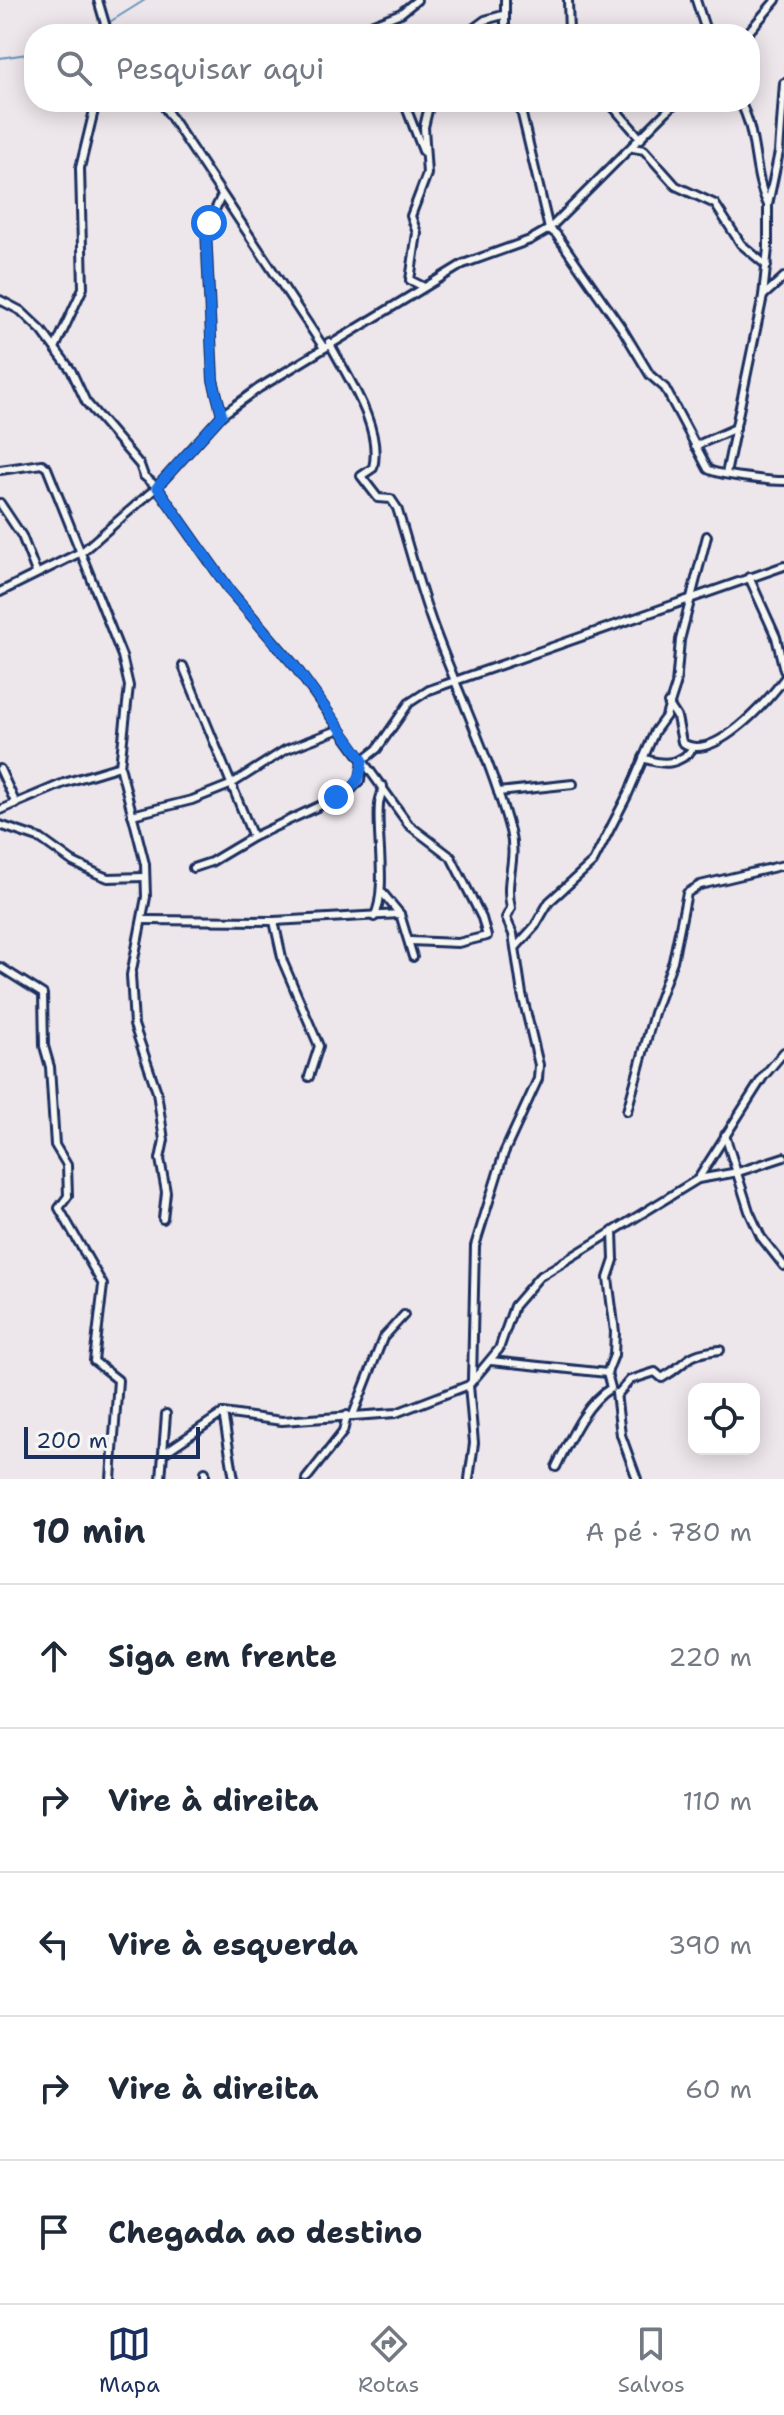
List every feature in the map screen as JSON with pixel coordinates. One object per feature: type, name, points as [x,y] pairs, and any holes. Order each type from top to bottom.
[{"type":"street","points":[[98,0],[105,24]]},
{"type":"street","points":[[373,24],[401,13],[417,0]]},
{"type":"street","points":[[504,24],[505,0]]},
{"type":"street","points":[[568,0],[569,24]]},
{"type":"street","points":[[696,0],[704,24]]},
{"type":"street","points":[[756,24],[776,0]]},
{"type":"street","points":[[480,24],[503,15]]},
{"type":"street","points":[[726,474],[763,296],[768,205],[779,152],[784,83]]},
{"type":"street","points":[[55,348],[83,288],[80,168],[94,112]]},
{"type":"street","points":[[168,112],[221,197],[327,345],[370,428],[375,457],[373,468],[361,476],[378,498],[391,499],[397,508],[432,623],[498,792],[513,843],[512,866],[506,887],[511,908],[506,918],[516,947],[522,994],[539,1065],[538,1079],[504,1153],[475,1246],[470,1383],[474,1443],[469,1479]]},
{"type":"street","points":[[408,112],[427,160]]},
{"type":"street","points":[[424,287],[410,280],[417,233],[411,216],[426,180],[424,127],[428,112]]},
{"type":"street","points":[[521,112],[549,229],[556,234],[623,330],[653,379],[665,388],[711,473],[784,481]]},
{"type":"street","points":[[618,112],[641,139]]},
{"type":"street","points":[[0,592],[83,551],[157,487],[222,415],[259,388],[463,264],[530,240],[549,229],[667,112]]},
{"type":"street","points":[[745,112],[758,176],[768,205]]},
{"type":"street","points":[[631,149],[644,150],[676,186],[715,204],[741,244],[767,266]]},
{"type":"street","points":[[221,197],[206,229],[213,380],[222,415]]},
{"type":"street","points":[[763,296],[784,277]]},
{"type":"street","points":[[0,300],[21,311],[55,348],[71,370],[86,402],[140,465],[144,476],[157,487],[231,592],[294,665],[414,830],[451,857],[487,929],[487,936],[479,941],[410,941]]},
{"type":"street","points":[[695,446],[736,428]]},
{"type":"street","points":[[0,470],[42,464],[47,468],[83,551],[122,656],[129,686],[120,766],[145,864],[146,897],[131,975],[134,1025],[157,1092],[164,1140],[160,1159],[166,1192],[163,1219]]},
{"type":"street","points":[[0,503],[22,536],[36,572]]},
{"type":"street","points":[[516,947],[535,926],[549,902],[593,862],[666,716],[676,685],[680,640],[707,536]]},
{"type":"street","points":[[193,868],[211,862],[253,837],[349,792],[360,780],[363,760],[377,749],[409,703],[429,690],[784,566]]},
{"type":"street","points":[[749,577],[776,637],[784,670]]},
{"type":"street","points":[[183,666],[253,837]]},
{"type":"street","points":[[643,758],[659,763],[678,761],[694,747],[720,739],[743,723],[784,679]]},
{"type":"street","points":[[668,703],[677,717],[682,742],[694,747]]},
{"type":"street","points":[[132,815],[192,800],[230,785],[285,750],[340,729]]},
{"type":"street","points":[[0,810],[64,783],[120,766]]},
{"type":"street","points":[[0,769],[16,804]]},
{"type":"street","points":[[498,792],[573,784]]},
{"type":"street","points":[[374,917],[382,901],[379,888],[379,805],[383,786]]},
{"type":"street","points":[[0,825],[41,839],[73,862],[108,878],[144,877]]},
{"type":"street","points":[[627,1111],[649,1030],[673,961],[687,893],[700,885],[784,865]]},
{"type":"street","points":[[379,888],[400,914],[413,957]]},
{"type":"street","points":[[142,920],[274,921],[400,914]]},
{"type":"street","points":[[274,921],[283,962],[319,1046],[309,1077]]},
{"type":"street","points":[[0,967],[43,994],[44,1046],[50,1067],[55,1145],[67,1165],[68,1196],[59,1208],[64,1224],[103,1285],[94,1361],[118,1380],[111,1479]]},
{"type":"street","points":[[698,1179],[784,1052]]},
{"type":"street","points":[[725,1135],[757,1229],[784,1266]]},
{"type":"street","points":[[164,1453],[223,1413],[282,1421],[396,1413],[470,1383],[491,1361],[514,1306],[527,1288],[552,1266],[698,1179],[738,1172],[784,1157]]},
{"type":"street","points":[[613,1231],[614,1260],[608,1278],[615,1332],[614,1355],[607,1373],[611,1388],[617,1395]]},
{"type":"street","points":[[306,1479],[343,1432],[383,1338],[404,1315]]},
{"type":"street","points":[[637,1479],[621,1435],[616,1411],[617,1395],[630,1380],[655,1372],[662,1378],[672,1373],[680,1361],[698,1352],[720,1350]]},
{"type":"street","points":[[491,1361],[607,1373]]},
{"type":"street","points":[[556,1467],[582,1421],[603,1393],[611,1388]]},
{"type":"street","points":[[223,1413],[234,1479]]},
{"type":"street","points":[[161,1479],[166,1414]]},
{"type":"waterway","points":[[108,23],[145,0]]},
{"type":"waterway","points":[[0,58],[24,54]]},
{"type":"route","points":[[209,223],[206,229],[210,336],[213,380],[222,415],[187,450],[157,487],[231,592],[313,689],[363,760],[360,780],[349,792],[336,797]]}]
